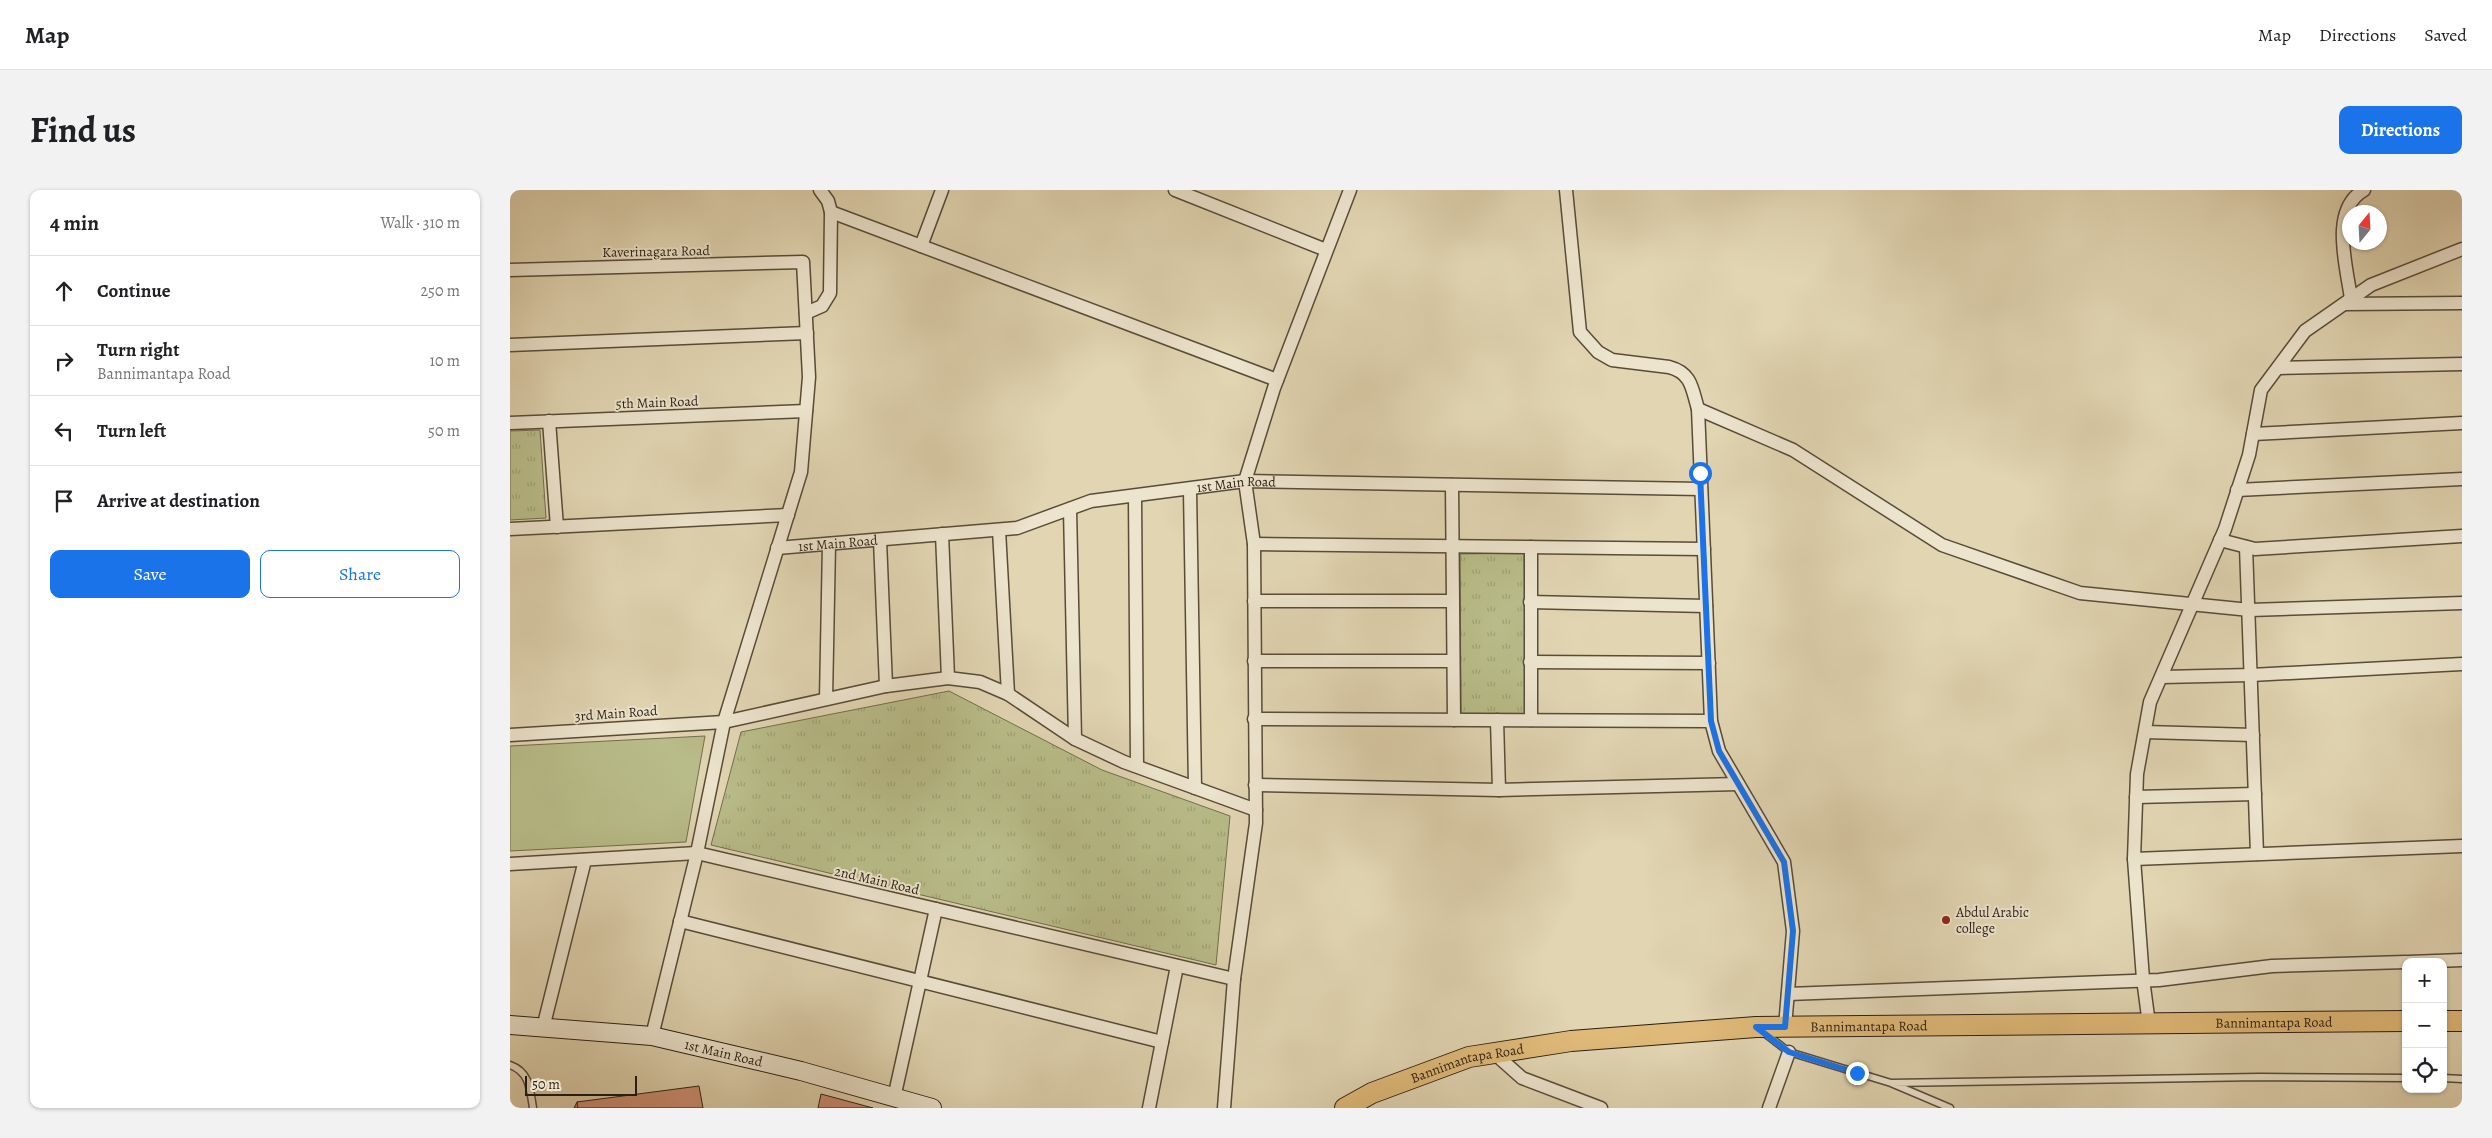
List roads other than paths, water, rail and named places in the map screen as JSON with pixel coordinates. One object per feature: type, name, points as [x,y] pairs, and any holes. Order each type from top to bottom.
[{"type":"main road","points":[[2447,1021],[2462,1020]]},
{"type":"main road","name":"Bannimantapa Road","points":[[1345,1108],[1372,1093],[1470,1057],[1571,1041],[1756,1027],[2402,1021]]},
{"type":"street","points":[[652,1036],[697,853],[724,722],[801,472],[809,377],[806,313],[822,306],[830,293],[831,212],[828,201],[820,190]]},
{"type":"street","points":[[921,246],[942,190]]},
{"type":"street","points":[[1175,190],[1326,250]]},
{"type":"street","points":[[1224,1108],[1234,979],[1256,824],[1254,544],[1245,481],[1277,380],[1350,190]]},
{"type":"street","points":[[1566,190],[1580,332],[1598,352],[1612,360],[1669,367],[1684,373],[1690,379],[1698,409],[1711,721],[1719,751],[1784,862],[1793,931],[1785,1027]]},
{"type":"street","points":[[2348,302],[2344,216],[2349,202],[2364,190]]},
{"type":"street","points":[[831,212],[1277,380]]},
{"type":"street","points":[[2149,1024],[2143,979],[2134,859],[2137,774],[2150,702],[2194,605],[2220,540],[2237,490],[2252,434],[2261,390],[2305,332],[2371,286],[2462,249]]},
{"type":"street","name":"Kaverinagara Road","points":[[510,270],[803,262],[806,313]]},
{"type":"street","points":[[2348,302],[2462,303]]},
{"type":"street","points":[[510,344],[807,333]]},
{"type":"street","points":[[2278,368],[2462,364]]},
{"type":"street","points":[[1698,409],[1793,450],[1942,546],[2080,593],[2250,610],[2462,603]]},
{"type":"street","name":"5th Main Road","points":[[510,423],[806,411]]},
{"type":"street","points":[[549,421],[557,527]]},
{"type":"street","points":[[2252,434],[2462,423]]},
{"type":"street","points":[[2237,490],[2462,479]]},
{"type":"street","name":"1st Main Road","points":[[777,548],[1018,528],[1091,501],[1190,490],[1245,481],[1701,490]]},
{"type":"street","points":[[1452,485],[1454,720]]},
{"type":"street","points":[[1190,490],[1195,788]]},
{"type":"street","points":[[1135,496],[1137,766]]},
{"type":"street","points":[[1070,509],[1075,739]]},
{"type":"street","points":[[510,529],[788,515]]},
{"type":"street","points":[[999,530],[1008,694]]},
{"type":"street","points":[[942,534],[948,678]]},
{"type":"street","points":[[2220,540],[2255,550],[2462,536]]},
{"type":"street","points":[[880,540],[886,686]]},
{"type":"street","points":[[826,699],[829,544]]},
{"type":"street","points":[[1254,544],[1704,550]]},
{"type":"street","points":[[1531,547],[1531,720]]},
{"type":"street","points":[[2246,547],[2250,610],[2257,854]]},
{"type":"street","points":[[1254,601],[1452,600]]},
{"type":"street","points":[[1530,602],[1706,606]]},
{"type":"street","points":[[1254,661],[1453,661]]},
{"type":"street","points":[[1530,662],[1709,663]]},
{"type":"street","points":[[2162,676],[2251,675],[2462,664]]},
{"type":"street","name":"3rd Main Road","points":[[510,735],[724,722],[886,686],[948,678],[980,682],[1008,694],[1075,739],[1137,766],[1256,810]]},
{"type":"street","points":[[1254,719],[1711,721]]},
{"type":"street","points":[[1497,720],[1499,790]]},
{"type":"street","points":[[2145,732],[2253,735]]},
{"type":"street","points":[[1255,784],[1499,790],[1738,784]]},
{"type":"street","points":[[2136,797],[2255,794]]},
{"type":"street","points":[[2134,859],[2462,846]]},
{"type":"street","name":"2nd Main Road","points":[[510,864],[697,853],[1234,979]]},
{"type":"street","points":[[544,1028],[585,860]]},
{"type":"street","points":[[894,1098],[936,909]]},
{"type":"street","points":[[680,921],[1162,1042]]},
{"type":"street","points":[[2447,961],[2462,960]]},
{"type":"street","points":[[1788,994],[2004,987],[2143,979],[2159,980],[2272,966],[2402,962]]},
{"type":"street","points":[[1149,1108],[1177,966]]},
{"type":"street","name":"1st Main Road","points":[[510,1025],[652,1036],[800,1071],[932,1108]]},
{"type":"street","points":[[1769,1108],[1789,1052]]},
{"type":"street","points":[[1495,1054],[1522,1078],[1593,1107]]},
{"type":"lane","points":[[1756,1027],[1789,1052],[1891,1083],[1950,1108]]},
{"type":"lane","points":[[510,1065],[517,1068],[528,1079],[533,1108]]},
{"type":"lane","points":[[1891,1083],[2259,1077],[2402,1078]]},
{"type":"lane","points":[[2447,1078],[2462,1079]]},
{"type":"place","name":"Abdul Arabic college","points":[[1946,920]]}]
